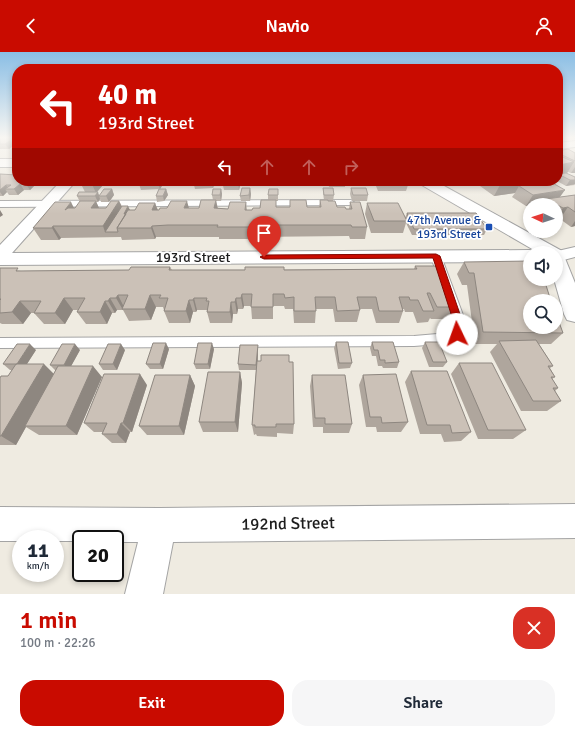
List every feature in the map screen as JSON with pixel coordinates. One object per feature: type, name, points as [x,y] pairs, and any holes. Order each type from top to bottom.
[{"type":"street","points":[[0,257],[53,186]]},
{"type":"street","points":[[0,237],[63,186]]},
{"type":"street","points":[[434,186],[543,246]]},
{"type":"street","name":"193rd Street","points":[[0,257],[523,256]]},
{"type":"street","points":[[563,270],[575,314]]},
{"type":"street","name":"192nd Street","points":[[0,524],[159,525],[575,521]]},
{"type":"street","points":[[144,594],[159,525]]},
{"type":"lane","points":[[0,204],[350,203]]},
{"type":"lane","points":[[0,343],[414,341],[452,338],[457,334],[459,323],[436,256]]},
{"type":"building","points":[[563,173],[566,173],[575,177],[575,180],[570,180],[563,176]]},
{"type":"building","points":[[0,174],[12,175],[12,186],[18,186],[14,189],[5,189],[11,185],[6,185],[0,190]]},
{"type":"building","points":[[519,186],[558,186],[565,190],[533,195]]},
{"type":"building","points":[[242,188],[250,188],[249,195],[240,196]]},
{"type":"building","points":[[323,188],[333,188],[334,195],[324,195]]},
{"type":"building","points":[[351,188],[366,188],[368,195],[353,195]]},
{"type":"building","points":[[104,189],[112,189],[106,196],[99,196]]},
{"type":"building","points":[[159,189],[166,189],[163,196],[156,196]]},
{"type":"building","points":[[213,189],[221,189],[220,195],[212,195]]},
{"type":"building","points":[[269,189],[278,189],[278,195],[268,195]]},
{"type":"building","points":[[79,192],[98,192],[95,196],[77,196]]},
{"type":"building","points":[[575,195],[575,212],[568,207],[563,208],[563,198],[553,198]]},
{"type":"building","points":[[201,200],[216,200],[214,208],[228,209],[230,202],[246,202],[245,210],[260,208],[261,200],[276,200],[276,207],[290,207],[290,200],[306,200],[307,207],[321,207],[320,200],[328,200],[335,201],[337,207],[345,207],[346,209],[352,209],[350,202],[360,202],[367,227],[352,227],[351,225],[250,225],[250,227],[217,227],[218,225],[168,225],[152,226],[151,228],[117,228],[128,210],[135,210],[139,203],[155,203],[152,210],[159,210],[160,208],[167,208],[171,201],[187,201],[184,208],[199,208]]},
{"type":"building","points":[[80,201],[96,201],[91,208],[106,208],[111,201],[119,201],[103,226],[53,226],[52,228],[33,228],[55,202],[71,202],[65,210],[68,208],[75,208]]},
{"type":"building","points":[[367,203],[398,203],[407,221],[374,221]]},
{"type":"building","points":[[122,206],[128,206],[124,214],[126,214],[117,228],[118,232],[105,232]]},
{"type":"building","points":[[407,213],[476,213],[487,229],[414,229]]},
{"type":"building","points":[[523,261],[523,286],[546,286],[549,294],[523,294],[523,332],[483,332],[474,273],[469,273],[464,262]]},
{"type":"building","points":[[415,266],[436,266],[456,307],[437,307],[430,293],[427,293],[434,311],[423,311],[418,300],[410,300],[409,297],[399,297],[403,311],[379,311],[376,297],[357,297],[360,310],[337,311],[335,297],[315,297],[316,311],[294,311],[294,297],[285,298],[284,294],[273,294],[273,307],[251,307],[252,294],[242,294],[241,298],[236,298],[235,302],[231,302],[230,312],[207,312],[209,301],[206,301],[207,298],[194,298],[193,300],[189,300],[186,311],[164,311],[168,298],[159,298],[161,295],[150,295],[145,309],[122,309],[128,295],[118,295],[116,298],[110,298],[108,301],[105,301],[100,312],[77,312],[85,298],[64,298],[55,313],[34,313],[41,301],[20,301],[12,312],[0,313],[0,268],[18,268],[16,271],[129,270],[131,267],[170,267],[169,270],[245,270],[245,267],[284,267],[284,270],[417,269]]},
{"type":"building","points":[[536,340],[553,366],[548,366],[555,377],[551,377],[558,388],[553,388],[561,401],[533,401],[499,341]]},
{"type":"building","points":[[336,342],[348,342],[352,363],[339,363]]},
{"type":"building","points":[[372,342],[393,342],[399,362],[385,363],[385,360],[380,360],[378,350],[374,350]]},
{"type":"building","points":[[425,342],[439,342],[447,362],[433,362]]},
{"type":"building","points":[[153,343],[166,343],[160,364],[146,364]]},
{"type":"building","points":[[198,343],[212,343],[208,364],[194,364]]},
{"type":"building","points":[[17,344],[30,344],[17,364],[3,364]]},
{"type":"building","points":[[62,344],[75,344],[64,365],[50,365]]},
{"type":"building","points":[[108,344],[121,344],[113,364],[99,364]]},
{"type":"building","points":[[240,345],[258,345],[256,365],[238,364]]},
{"type":"building","points":[[261,355],[289,355],[289,362],[293,362],[294,424],[276,424],[276,427],[255,427],[255,425],[252,425],[257,361],[261,361]]},
{"type":"building","points":[[459,363],[492,363],[526,430],[488,430]]},
{"type":"building","points":[[16,364],[44,364],[0,436],[0,378],[1,376],[8,376]]},
{"type":"building","points":[[58,366],[93,366],[66,426],[25,426]]},
{"type":"building","points":[[411,371],[447,371],[471,432],[452,433],[450,425],[427,425]]},
{"type":"building","points":[[208,372],[240,372],[235,422],[199,422]]},
{"type":"building","points":[[104,374],[140,374],[123,423],[121,423],[117,434],[102,434],[107,423],[84,423]]},
{"type":"building","points":[[396,374],[408,422],[382,423],[381,417],[370,417],[363,375]]},
{"type":"building","points":[[155,375],[190,375],[179,426],[139,426]]},
{"type":"building","points":[[312,375],[345,375],[352,424],[325,424],[325,418],[315,418]]},
{"type":"place","name":"47th Avenue & 193rd Street","points":[[489,227]]},
{"type":"route","points":[[264,257],[436,256],[459,323],[457,334]]}]
